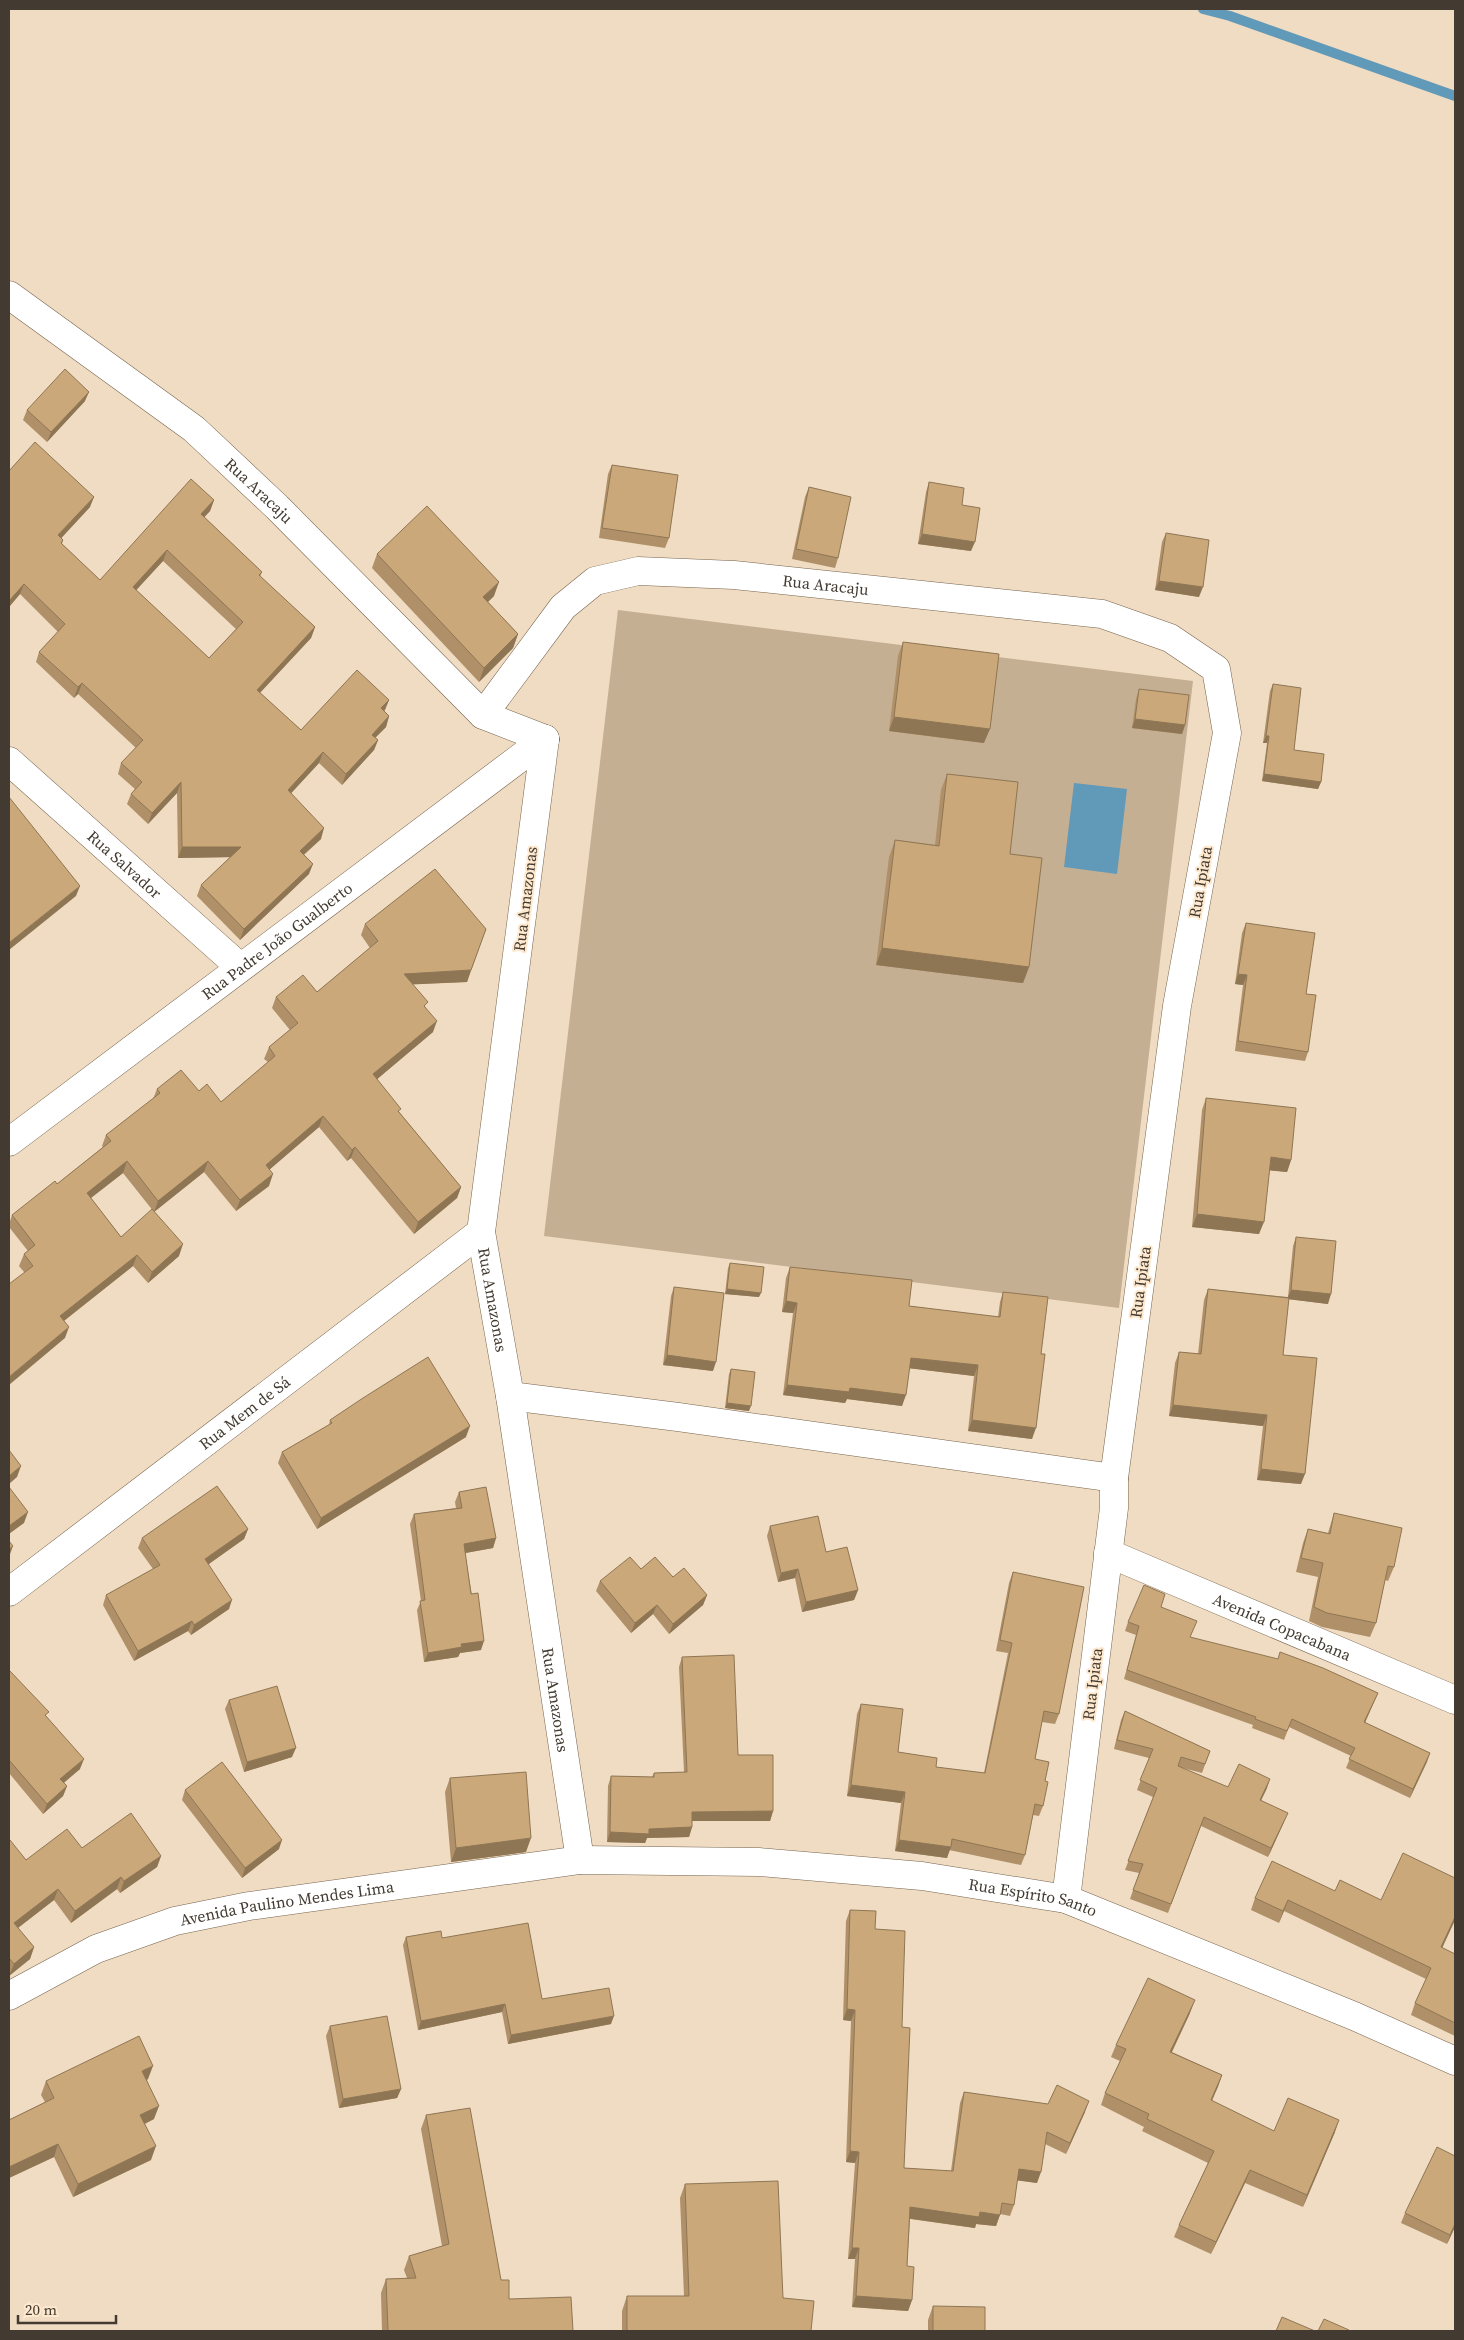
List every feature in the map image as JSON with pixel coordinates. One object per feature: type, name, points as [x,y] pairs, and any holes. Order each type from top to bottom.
[{"type":"street","name":"Rua Aracaju","points":[[9,295],[194,428],[277,507],[483,715],[545,739]]},
{"type":"street","name":"Rua Aracaju","points":[[483,715],[563,607],[594,581],[638,571],[734,575],[1048,610],[1102,614],[1170,638],[1216,669]]},
{"type":"street","name":"Rua Ipiata","points":[[1066,1898],[1114,1508],[1114,1478],[1177,1006],[1227,733],[1216,669]]},
{"type":"street","name":"Rua Padre João Gualberto","points":[[9,1142],[545,739]]},
{"type":"street","name":"Rua Amazonas","points":[[545,739],[481,1232],[510,1396],[580,1860]]},
{"type":"street","name":"Rua Salvador","points":[[9,761],[240,967]]},
{"type":"street","name":"Rua Mem de Sá","points":[[9,1592],[481,1232]]},
{"type":"street","points":[[510,1396],[688,1418],[1114,1478]]},
{"type":"street","name":"Avenida Copacabana","points":[[1108,1554],[1455,1700]]},
{"type":"street","name":"Rua Espírito Santo","points":[[580,1860],[759,1862],[922,1876],[1066,1898],[1345,2013],[1455,2061]]},
{"type":"street","name":"Avenida Paulino Mendes Lima","points":[[9,1996],[96,1949],[174,1922],[249,1906],[580,1860]]},
{"type":"shaded area","points":[[618,610],[1193,681],[1119,1308],[544,1236]]},
{"type":"water","points":[[1074,783],[1127,789],[1117,874],[1064,867]]},
{"type":"building","points":[[65,369],[89,392],[51,432],[27,410]]},
{"type":"building","points":[[35,442],[94,497],[58,535],[63,540],[61,543],[100,580],[191,479],[214,500],[201,514],[262,572],[259,575],[315,627],[257,690],[301,730],[357,670],[389,700],[381,708],[389,716],[372,735],[378,740],[346,774],[323,752],[288,790],[324,828],[300,851],[313,864],[244,929],[201,885],[241,847],[182,847],[181,782],[152,813],[131,794],[142,782],[121,763],[143,740],[82,683],[78,687],[39,652],[65,624],[24,584],[9,601],[9,471]],"holes":[[[167,550],[243,622],[209,658],[133,587]]]},
{"type":"building","points":[[612,465],[678,475],[669,538],[602,528]]},
{"type":"building","points":[[929,482],[964,488],[962,505],[980,508],[975,542],[922,534]]},
{"type":"building","points":[[809,487],[851,497],[838,558],[796,549]]},
{"type":"building","points":[[427,506],[499,582],[483,597],[518,634],[484,668],[377,554]]},
{"type":"building","points":[[1166,533],[1209,540],[1203,587],[1159,581]]},
{"type":"building","points":[[903,642],[999,654],[990,729],[894,717]]},
{"type":"building","points":[[1273,684],[1301,688],[1294,750],[1324,754],[1321,782],[1264,774],[1269,736],[1266,736]]},
{"type":"building","points":[[1139,689],[1189,695],[1185,725],[1135,719]]},
{"type":"building","points":[[947,774],[1018,782],[1010,854],[1042,858],[1029,967],[882,948],[895,840],[939,846]]},
{"type":"building","points":[[9,797],[80,886],[10,942],[9,939]]},
{"type":"building","points":[[435,869],[486,929],[471,970],[404,974],[428,1002],[424,1006],[437,1021],[373,1074],[401,1109],[398,1111],[461,1187],[418,1222],[355,1147],[352,1150],[323,1116],[266,1165],[273,1174],[240,1200],[208,1161],[158,1201],[127,1161],[87,1193],[121,1237],[152,1209],[183,1244],[152,1272],[137,1255],[60,1316],[69,1327],[9,1377],[9,1284],[33,1266],[24,1254],[35,1245],[12,1215],[55,1181],[57,1184],[111,1141],[106,1135],[160,1093],[157,1089],[181,1070],[199,1091],[207,1084],[221,1102],[275,1056],[269,1047],[298,1023],[276,997],[303,975],[317,992],[378,941],[365,924]]},
{"type":"building","points":[[1246,923],[1315,933],[1306,994],[1316,995],[1308,1052],[1238,1041],[1247,975],[1238,974]]},
{"type":"building","points":[[1206,1098],[1296,1108],[1291,1160],[1271,1157],[1264,1222],[1197,1214]]},
{"type":"building","points":[[1296,1237],[1336,1241],[1331,1294],[1291,1290]]},
{"type":"building","points":[[730,1263],[764,1267],[761,1293],[727,1289]]},
{"type":"building","points":[[790,1267],[912,1280],[909,1306],[1000,1317],[1003,1292],[1048,1297],[1041,1354],[1045,1354],[1036,1428],[972,1420],[978,1365],[911,1358],[906,1395],[850,1388],[849,1392],[787,1385],[797,1303],[786,1301]]},
{"type":"building","points":[[674,1287],[724,1293],[716,1362],[667,1355]]},
{"type":"building","points":[[1208,1289],[1289,1298],[1283,1355],[1317,1358],[1305,1474],[1261,1469],[1267,1415],[1173,1405],[1179,1352],[1201,1354]]},
{"type":"building","points":[[428,1357],[470,1426],[321,1518],[282,1452],[332,1423],[330,1420]]},
{"type":"building","points":[[731,1369],[755,1372],[751,1406],[727,1403]]},
{"type":"building","points":[[9,1450],[21,1466],[9,1476]]},
{"type":"building","points":[[217,1486],[248,1529],[205,1559],[232,1600],[194,1625],[192,1621],[138,1651],[106,1595],[160,1565],[142,1538]]},
{"type":"building","points":[[9,1487],[28,1512],[9,1526]]},
{"type":"building","points":[[486,1487],[496,1538],[464,1544],[471,1594],[478,1593],[484,1641],[461,1644],[462,1647],[428,1653],[420,1601],[425,1600],[414,1514],[462,1508],[459,1492]]},
{"type":"building","points":[[1334,1513],[1402,1528],[1394,1567],[1388,1566],[1376,1623],[1327,1613],[1314,1607],[1323,1563],[1301,1558],[1308,1529],[1330,1534]]},
{"type":"building","points":[[818,1516],[826,1552],[847,1547],[858,1590],[806,1602],[798,1569],[781,1573],[770,1526]]},
{"type":"building","points":[[9,1541],[13,1546],[9,1549]]},
{"type":"building","points":[[630,1557],[641,1569],[655,1557],[673,1577],[684,1568],[707,1595],[673,1624],[657,1605],[635,1623],[600,1581]]},
{"type":"building","points":[[1013,1572],[1084,1587],[1059,1714],[1044,1711],[1035,1759],[1049,1762],[1045,1781],[1048,1782],[1043,1806],[1035,1804],[1025,1855],[952,1839],[951,1847],[899,1840],[905,1792],[851,1785],[861,1704],[903,1709],[898,1752],[937,1758],[936,1767],[985,1773],[1012,1643],[1000,1640]]},
{"type":"building","points":[[1144,1585],[1165,1594],[1161,1607],[1197,1621],[1190,1637],[1278,1659],[1280,1652],[1323,1668],[1378,1693],[1364,1722],[1430,1753],[1413,1789],[1349,1759],[1355,1748],[1292,1719],[1287,1731],[1255,1719],[1256,1717],[1127,1670],[1139,1626],[1128,1622]]},
{"type":"building","points":[[734,1655],[738,1755],[773,1755],[773,1811],[692,1812],[692,1827],[649,1829],[649,1834],[610,1832],[611,1776],[654,1777],[654,1773],[687,1772],[682,1657]]},
{"type":"building","points":[[9,1670],[49,1712],[45,1715],[84,1759],[60,1779],[67,1786],[47,1804],[9,1760]]},
{"type":"building","points":[[277,1686],[296,1748],[247,1762],[229,1700]]},
{"type":"building","points":[[1125,1711],[1210,1751],[1205,1764],[1181,1757],[1178,1766],[1228,1787],[1239,1764],[1270,1779],[1260,1800],[1288,1813],[1271,1848],[1204,1817],[1171,1904],[1133,1890],[1143,1864],[1128,1861],[1157,1788],[1140,1780],[1153,1749],[1117,1740]]},
{"type":"building","points":[[222,1762],[282,1840],[245,1868],[185,1790]]},
{"type":"building","points":[[526,1772],[531,1838],[456,1848],[450,1778]]},
{"type":"building","points":[[131,1813],[161,1856],[124,1881],[121,1877],[75,1911],[58,1889],[14,1923],[34,1947],[14,1964],[9,1958],[9,1841],[26,1860],[67,1829],[82,1848]]},
{"type":"building","points":[[1403,1853],[1455,1878],[1455,1917],[1441,1947],[1455,1954],[1455,2023],[1415,2003],[1431,1968],[1288,1900],[1283,1911],[1255,1898],[1272,1861],[1335,1891],[1340,1880],[1381,1900]]},
{"type":"building","points":[[850,1910],[876,1911],[875,1929],[905,1931],[902,2027],[910,2028],[904,2168],[953,2171],[964,2092],[1048,2104],[1057,2085],[1089,2101],[1070,2143],[1047,2132],[1041,2172],[1019,2169],[1014,2205],[1002,2203],[1000,2215],[980,2212],[979,2217],[910,2207],[907,2266],[914,2267],[912,2300],[856,2296],[859,2248],[852,2248],[859,2152],[850,2151],[855,2010],[847,2009]]},
{"type":"building","points":[[528,1923],[542,1999],[609,1988],[614,2016],[511,2035],[505,2004],[421,2021],[406,1937],[441,1931],[442,1938]]},
{"type":"building","points":[[1148,1978],[1195,2000],[1170,2052],[1222,2075],[1211,2100],[1274,2131],[1288,2098],[1339,2120],[1307,2195],[1250,2170],[1216,2242],[1179,2225],[1214,2151],[1147,2119],[1149,2114],[1105,2093],[1126,2049],[1116,2045]]},
{"type":"building","points":[[387,2016],[401,2089],[343,2099],[330,2026]]},
{"type":"building","points":[[139,2036],[153,2066],[142,2071],[159,2106],[140,2115],[156,2146],[78,2184],[58,2144],[9,2167],[9,2120],[54,2098],[46,2081]]},
{"type":"building","points":[[470,2108],[501,2280],[509,2280],[509,2299],[571,2297],[573,2331],[388,2331],[386,2279],[416,2278],[409,2256],[449,2244],[426,2115]]},
{"type":"building","points":[[1437,2147],[1455,2156],[1455,2224],[1450,2235],[1405,2213]]},
{"type":"building","points":[[778,2181],[783,2298],[814,2301],[811,2331],[627,2331],[627,2296],[689,2296],[685,2184]]},
{"type":"building","points":[[933,2306],[985,2307],[985,2331],[933,2331]]},
{"type":"building","points":[[1282,2317],[1315,2331],[1276,2331]]},
{"type":"building","points":[[1324,2319],[1349,2330],[1318,2331]]},
{"type":"waterway","points":[[1203,9],[1230,16],[1455,96]]}]
